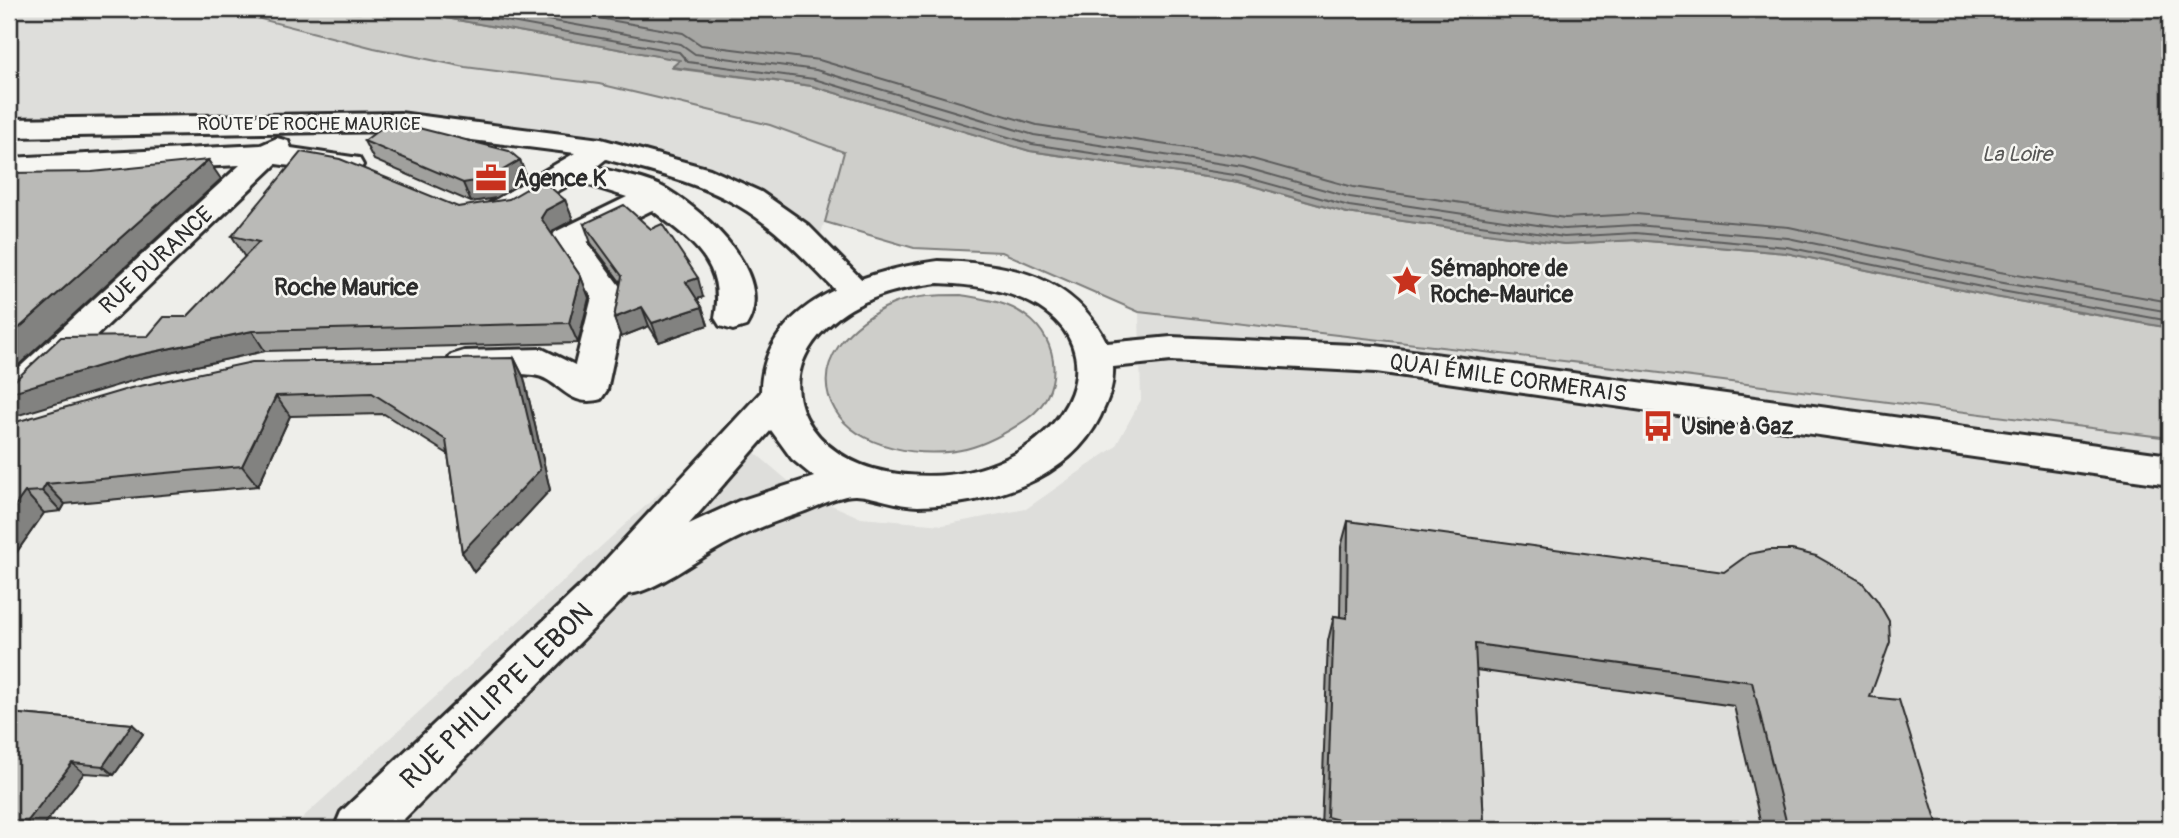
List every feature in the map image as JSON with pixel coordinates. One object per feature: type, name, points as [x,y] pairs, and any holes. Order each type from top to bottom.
[{"type":"street","name":"ROUTE DE ROCHE MAURICE","points":[[9,128],[303,121],[400,122],[487,131],[601,148],[699,176],[750,199],[796,232],[857,292]]},
{"type":"street","name":"RUE DURANCE","points":[[9,398],[303,121]]},
{"type":"street","points":[[468,215],[506,209],[573,170],[601,148]]},
{"type":"street","points":[[9,167],[270,154],[351,165],[374,175]]},
{"type":"street","points":[[573,170],[655,196],[697,229],[731,269],[737,295],[733,318]]},
{"type":"street","points":[[428,365],[542,362],[588,390],[610,296],[567,240],[655,196]]},
{"type":"street","points":[[937,272],[965,272],[1017,283],[1040,292],[1068,313],[1087,338],[1094,358],[1091,397],[1082,416],[1068,435],[1026,466],[994,480],[958,488],[898,489],[854,480],[825,466],[803,448],[786,424],[778,398],[778,381],[784,360],[796,339],[823,312],[857,292],[901,277],[937,272]]},
{"type":"street","name":"QUAI ÉMILE CORMERAIS","points":[[1094,358],[1123,352],[1171,349],[1376,359],[2170,470]]},
{"type":"street","name":"RUE PHILIPPE LEBON","points":[[359,829],[604,591],[778,398]]},
{"type":"street","name":"RUE PHILIPPE LEBON","points":[[604,591],[709,533],[754,512],[854,480]]},
{"type":"shaded area","points":[[9,9],[222,9],[374,48],[465,67],[599,84],[770,125],[845,152],[818,244],[648,150],[430,121],[9,127]]},
{"type":"shaded area","points":[[222,9],[323,9],[359,13],[368,9],[396,9],[680,60],[673,68],[812,86],[1030,151],[1239,182],[1347,213],[1564,244],[1636,240],[1786,253],[1995,297],[2170,328],[2170,438],[1589,364],[1139,312],[1002,252],[914,248],[825,222],[844,152],[770,125],[599,84],[465,67],[374,48]]},
{"type":"shaded area","points":[[961,295],[1011,307],[1038,327],[1046,339],[1054,367],[1052,382],[1039,408],[998,437],[974,447],[950,452],[931,453],[894,448],[859,434],[835,410],[828,393],[827,376],[831,360],[839,346],[863,321],[893,304],[927,296]]},
{"type":"shaded area","points":[[1139,312],[1589,364],[2170,438],[2170,829],[290,829],[738,422],[753,451],[800,491],[861,518],[943,525],[1026,509],[1115,447],[1141,400]]},
{"type":"water","name":"La Loire","points":[[396,9],[2170,9],[2170,328],[1995,297],[1786,253],[1636,240],[1564,244],[1347,213],[1239,182],[1030,151],[812,86],[672,67],[680,60]]},
{"type":"building","points":[[391,121],[509,151],[520,160],[488,179],[463,183],[364,141]]},
{"type":"building","points":[[301,152],[340,159],[458,207],[509,199],[542,180],[565,200],[546,210],[541,218],[581,277],[569,323],[252,331],[129,357],[9,393],[9,386],[61,337],[148,336],[164,317],[187,317],[259,242],[232,236]]},
{"type":"building","points":[[208,160],[9,337],[9,173],[92,172]]},
{"type":"building","points":[[624,205],[651,229],[662,224],[698,278],[686,282],[702,307],[652,323],[642,307],[614,318],[622,276],[584,224]]},
{"type":"building","points":[[514,358],[540,470],[462,552],[446,440],[372,393],[276,396],[242,466],[46,484],[42,491],[25,492],[9,514],[9,424],[131,388],[252,362]]},
{"type":"building","points":[[1348,521],[1724,572],[1749,554],[1770,550],[1792,550],[1816,556],[1862,582],[1889,621],[1890,642],[1870,697],[1899,700],[1939,829],[1788,829],[1752,682],[1475,644],[1484,824],[1516,829],[1338,829],[1339,820],[1327,817],[1334,616],[1347,618]]},
{"type":"building","points":[[9,713],[132,724],[103,766],[72,763],[27,822],[9,820]]},
{"type":"place","name":"Agence K","points":[[491,178]]},
{"type":"place","name":"Sémaphore de Roche-Maurice","points":[[1407,281]]},
{"type":"place","name":"Usine à Gaz","points":[[1658,426]]},
{"type":"district","name":"Roche Maurice","points":[[346,287]]}]
